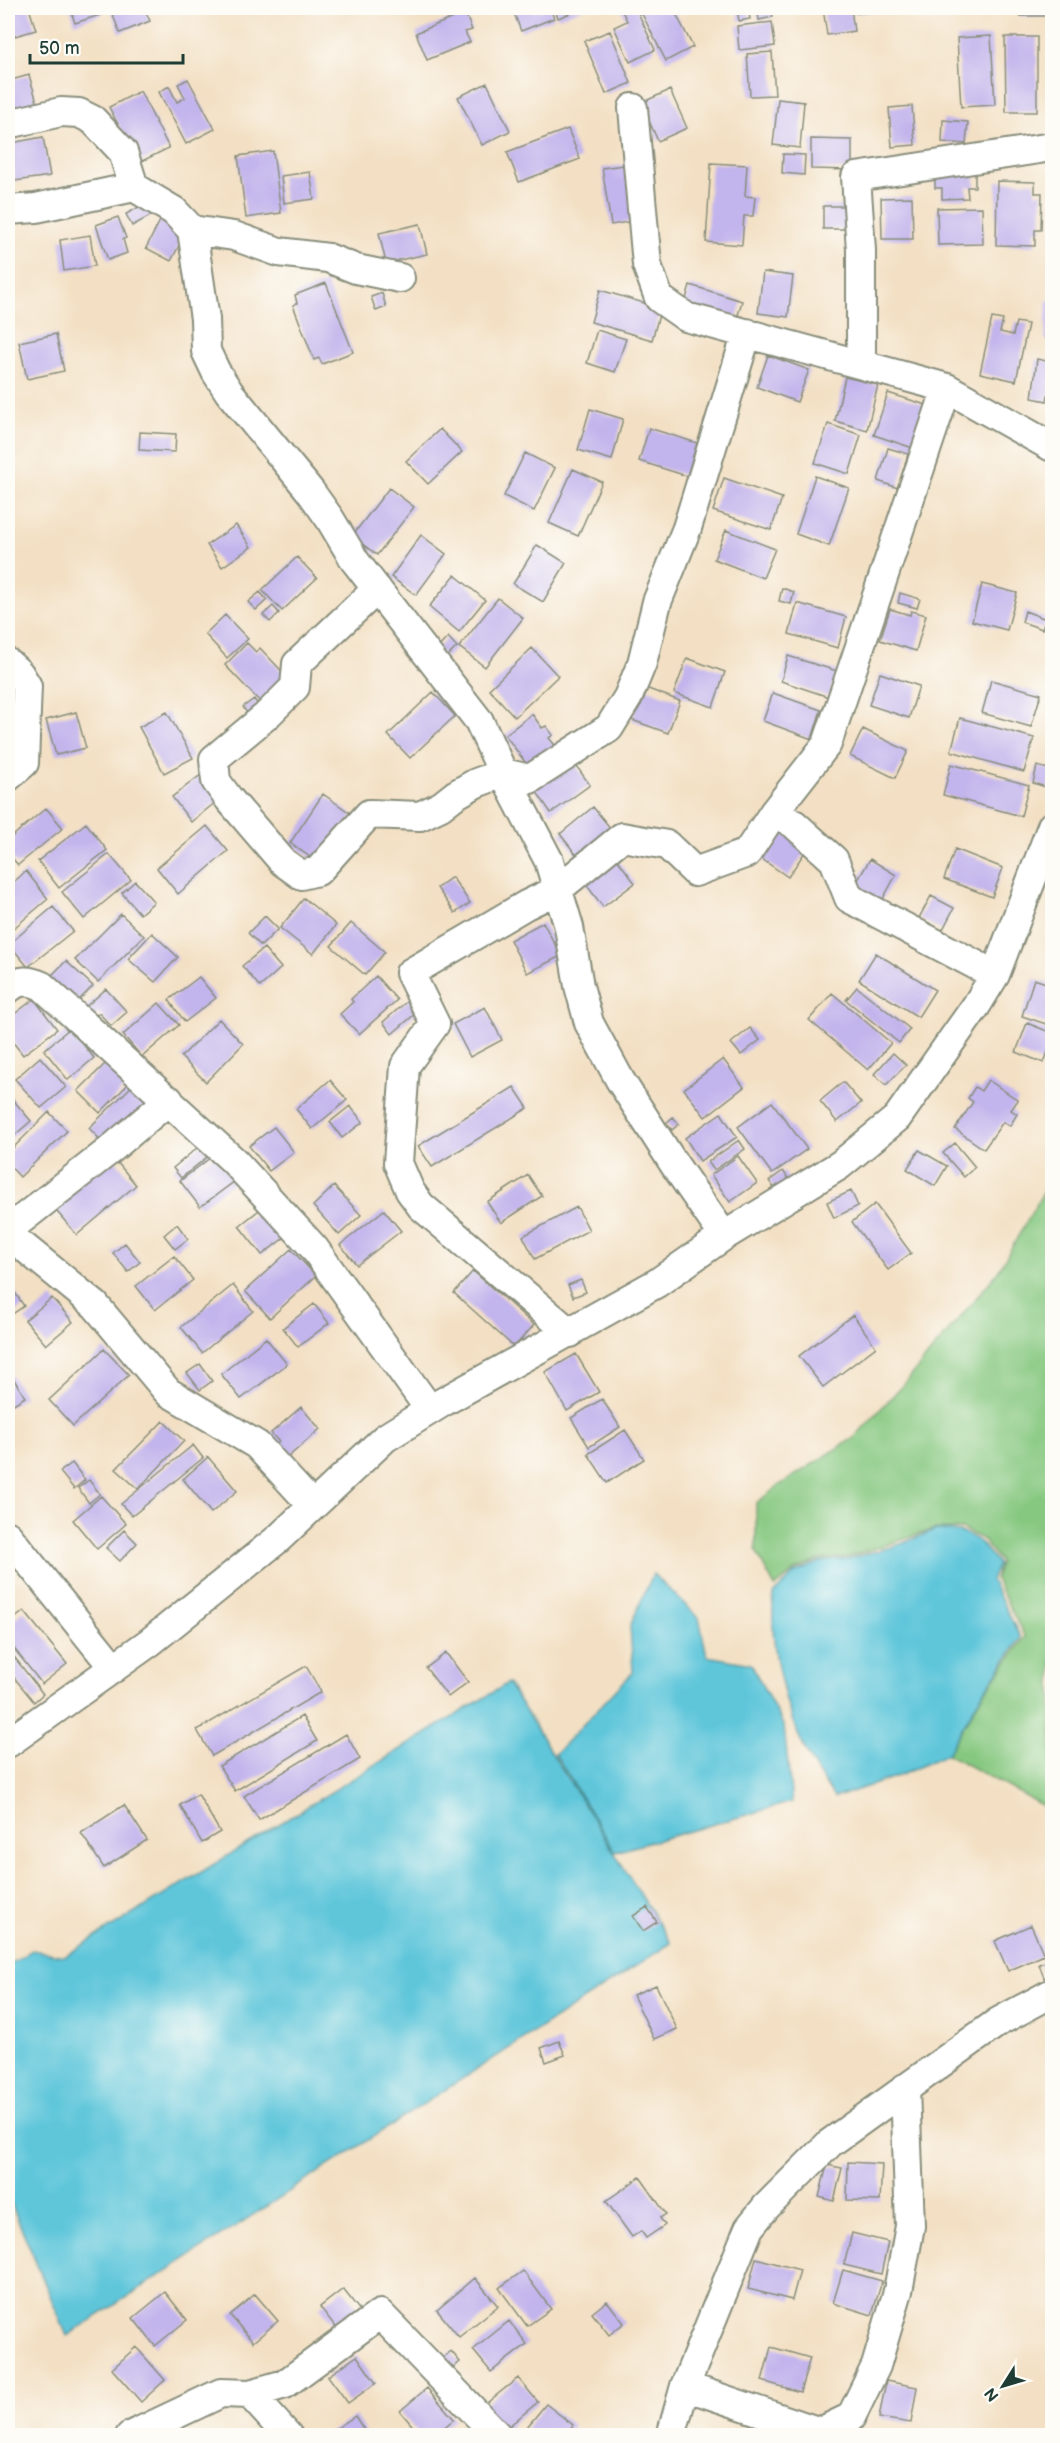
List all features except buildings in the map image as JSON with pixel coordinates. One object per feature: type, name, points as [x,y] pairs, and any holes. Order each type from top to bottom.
[{"type":"street","points":[[633,108],[647,265],[659,298],[686,317],[947,388],[1053,447]]},
{"type":"street","points":[[8,124],[61,112],[79,113],[93,120],[123,152],[134,188]]},
{"type":"street","points":[[861,363],[861,250],[856,177],[1053,147]]},
{"type":"street","points":[[8,210],[36,208],[134,188],[174,211],[192,230],[205,319],[206,351],[216,372],[229,392],[310,491],[355,561],[479,721],[549,861],[569,927],[579,986],[589,1023],[620,1080],[724,1236]]},
{"type":"street","points":[[192,230],[234,236],[279,252],[328,258],[356,269],[400,278]]},
{"type":"street","points":[[377,589],[297,663],[295,687],[266,716],[214,759],[216,781],[283,862],[301,875],[318,871],[369,814],[420,816],[441,807],[476,783],[503,773],[530,779],[609,729],[628,697],[642,663],[657,602],[687,528],[747,333]]},
{"type":"street","points":[[570,1333],[421,1206],[410,1191],[398,1163],[405,1066],[435,1024],[410,973],[526,905],[557,890],[622,837],[667,845],[695,872],[747,853],[774,812],[827,744],[947,388]]},
{"type":"street","points":[[8,663],[19,673],[27,686],[24,763],[8,777]]},
{"type":"street","points":[[774,812],[794,824],[834,860],[849,898],[995,975]]},
{"type":"street","points":[[8,1743],[150,1642],[279,1538],[385,1438],[430,1410],[657,1284],[724,1236],[840,1165],[897,1118],[976,1006],[995,975],[1053,826]]},
{"type":"street","points":[[10,982],[31,981],[42,986],[234,1161],[314,1248],[430,1410]]},
{"type":"street","points":[[169,1100],[8,1232],[95,1305],[168,1392],[257,1445],[313,1506]]},
{"type":"street","points":[[8,1536],[114,1668]]},
{"type":"street","points":[[671,2436],[685,2386],[749,2228],[766,2207],[830,2143],[998,2022],[1053,1993]]},
{"type":"street","points":[[685,2386],[820,2432],[850,2417],[876,2366],[898,2290],[910,2226],[905,2088]]},
{"type":"street","points":[[130,2436],[221,2393],[250,2394],[285,2384],[380,2314],[498,2436]]},
{"type":"street","points":[[250,2394],[288,2436]]},
{"type":"green space","points":[[1052,1177],[1052,1808],[1045,1807],[947,1754],[980,1699],[1025,1637],[995,1579],[1000,1562],[982,1539],[962,1529],[935,1529],[848,1557],[819,1560],[796,1570],[775,1587],[756,1551],[756,1503],[781,1484],[854,1438],[911,1376],[997,1273]]},
{"type":"water","points":[[935,1530],[957,1532],[972,1537],[998,1564],[991,1580],[1021,1638],[979,1699],[947,1754],[901,1775],[834,1798],[801,1741],[786,1700],[776,1656],[774,1594],[795,1573],[820,1562],[848,1559],[898,1545]]},
{"type":"water","points":[[653,1574],[699,1618],[707,1656],[751,1664],[784,1727],[792,1802],[615,1852],[555,1754],[633,1672],[630,1626]]},
{"type":"water","points":[[508,1683],[671,1943],[67,2336],[8,2196],[8,1966],[32,1950],[65,1956]]}]
